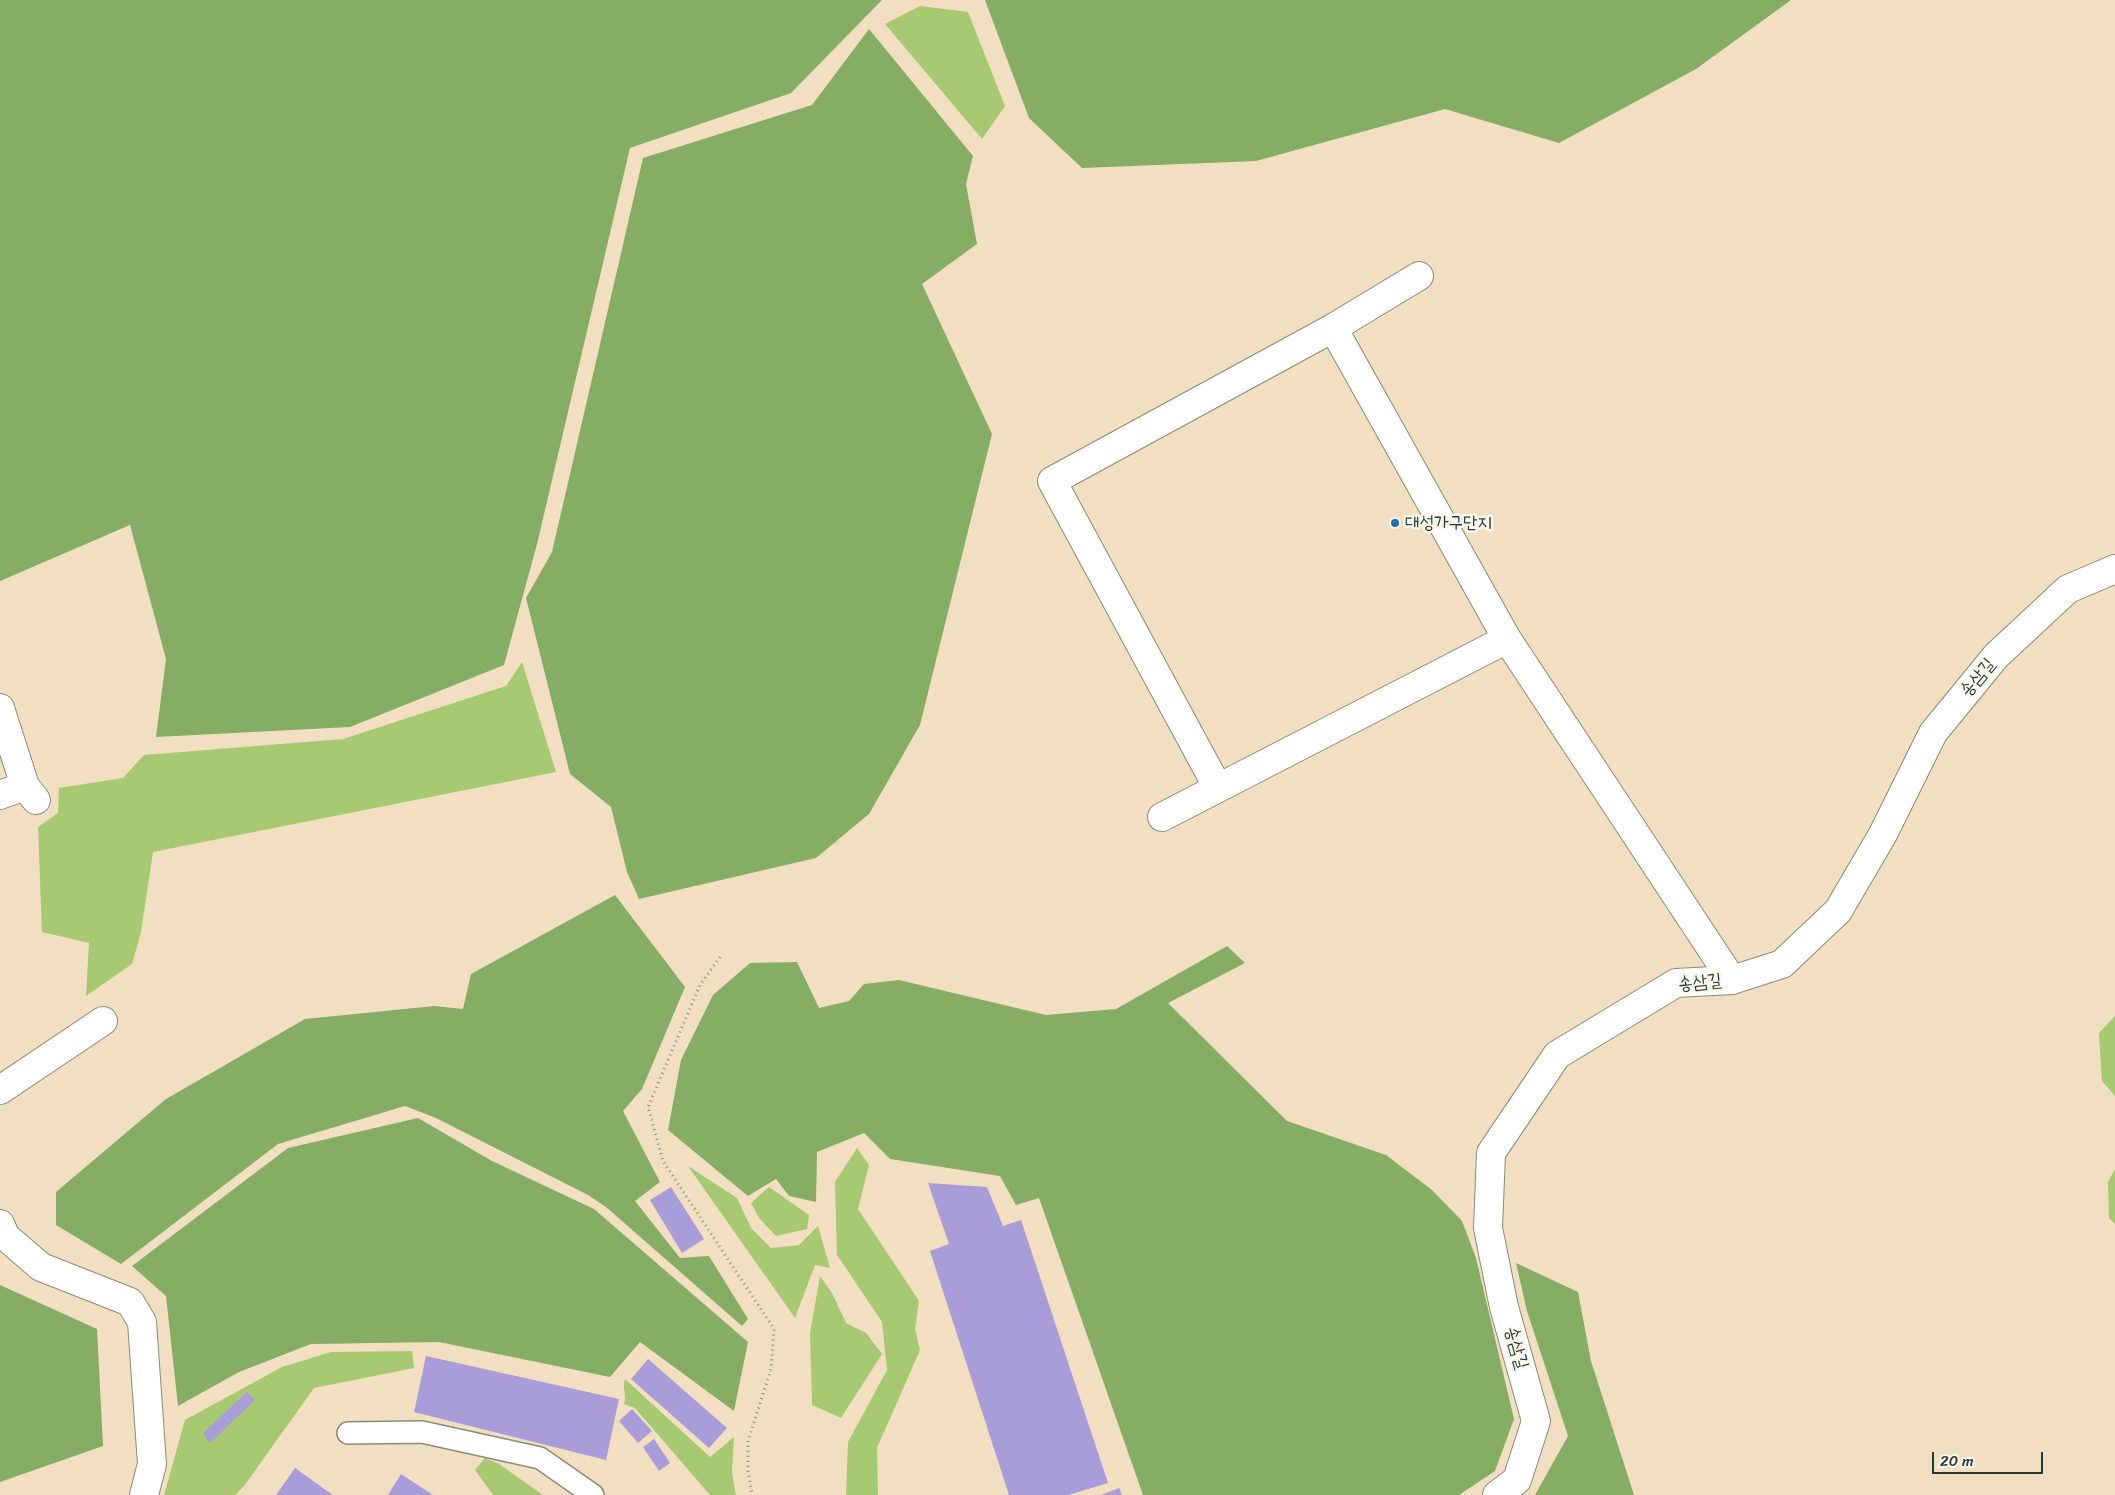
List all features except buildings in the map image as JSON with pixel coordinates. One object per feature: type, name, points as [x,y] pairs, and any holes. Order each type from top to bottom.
[{"type":"street","points":[[1218,788],[1052,481],[1333,328],[1419,276]]},
{"type":"street","points":[[1333,328],[1507,639],[1732,980]]},
{"type":"street","name":"송삼길","points":[[1497,1495],[1517,1480],[1536,1421],[1504,1307],[1488,1228],[1491,1153],[1557,1055],[1676,983],[1732,980],[1782,964],[1838,911],[1883,834],[1933,733],[1996,656],[2068,589],[2115,569]]},
{"type":"street","points":[[1162,817],[1507,639]]},
{"type":"street","points":[[4,699],[20,794]]},
{"type":"street","points":[[0,1090],[103,1021]]},
{"type":"street","points":[[0,1224],[6,1238],[41,1267],[130,1302],[142,1322],[152,1464],[144,1495]]},
{"type":"lane","points":[[348,1433],[422,1432],[540,1458],[594,1495]]},
{"type":"path","points":[[720,958],[700,985],[648,1107],[663,1161],[774,1329],[771,1369],[748,1441],[748,1470],[752,1495]]},
{"type":"green space","points":[[0,0],[882,0],[791,93],[630,148],[537,544],[504,665],[350,727],[156,737],[166,659],[130,525],[0,581]]},
{"type":"green space","points":[[985,0],[1791,0],[1696,69],[1559,143],[1445,109],[1256,161],[1082,168],[1029,118]]},
{"type":"green space","points":[[920,6],[968,12],[1005,106],[982,139],[885,24]]},
{"type":"green space","points":[[869,29],[973,156],[966,184],[977,244],[922,284],[992,434],[920,725],[869,814],[816,858],[639,899],[627,872],[611,807],[570,774],[526,598],[552,552],[643,158],[812,105]]},
{"type":"green space","points":[[522,662],[556,772],[153,852],[141,932],[132,964],[86,996],[89,943],[42,932],[38,827],[58,813],[59,788],[123,778],[144,755],[343,739],[506,686]]},
{"type":"green space","points":[[615,895],[685,987],[642,1089],[623,1111],[660,1182],[635,1201],[680,1258],[709,1256],[748,1319],[742,1326],[606,1207],[588,1195],[436,1118],[405,1106],[278,1144],[121,1264],[56,1225],[56,1192],[166,1099],[305,1019],[434,1006],[463,1009],[471,974]]},
{"type":"green space","points":[[1227,946],[1245,963],[1168,1003],[1287,1121],[1386,1155],[1432,1190],[1462,1221],[1476,1258],[1514,1419],[1495,1471],[1459,1495],[1143,1495],[1039,1198],[1016,1205],[1000,1176],[890,1159],[864,1133],[817,1152],[816,1202],[789,1196],[776,1179],[748,1196],[668,1130],[681,1060],[713,995],[750,963],[797,962],[819,1008],[849,1001],[864,984],[899,980],[1046,1015],[1116,1009]]},
{"type":"green space","points":[[2115,1016],[2115,1096],[2102,1081],[2099,1033]]},
{"type":"green space","points":[[418,1118],[492,1161],[594,1209],[748,1342],[734,1411],[640,1342],[610,1377],[439,1342],[311,1344],[239,1372],[178,1406],[166,1296],[132,1266],[288,1148]]},
{"type":"green space","points":[[857,1148],[869,1165],[858,1209],[919,1301],[915,1329],[920,1350],[877,1448],[878,1495],[846,1495],[848,1442],[887,1370],[882,1322],[837,1255],[835,1182]]},
{"type":"green space","points":[[688,1166],[737,1198],[751,1228],[771,1248],[799,1245],[818,1226],[830,1268],[815,1265],[795,1318]]},
{"type":"green space","points":[[2115,1169],[2115,1224],[2109,1218],[2108,1182]]},
{"type":"green space","points":[[769,1187],[809,1215],[807,1229],[776,1236],[759,1218],[751,1203]]},
{"type":"green space","points":[[1516,1263],[1578,1292],[1591,1361],[1634,1495],[1535,1495],[1568,1436],[1527,1311]]},
{"type":"green space","points":[[820,1276],[832,1293],[846,1323],[866,1333],[882,1354],[841,1418],[812,1405],[810,1333]]},
{"type":"green space","points":[[0,1285],[97,1329],[103,1446],[0,1482]]},
{"type":"green space","points":[[412,1351],[414,1368],[314,1388],[244,1486],[235,1495],[164,1495],[185,1420],[282,1367],[331,1352]]},
{"type":"green space","points":[[625,1379],[710,1457],[734,1437],[732,1473],[736,1495],[710,1495],[635,1408],[624,1404]]},
{"type":"green space","points":[[485,1458],[499,1464],[543,1495],[493,1495],[475,1470]]},
{"type":"place","name":"대성가구단지","points":[[1395,523]]}]
